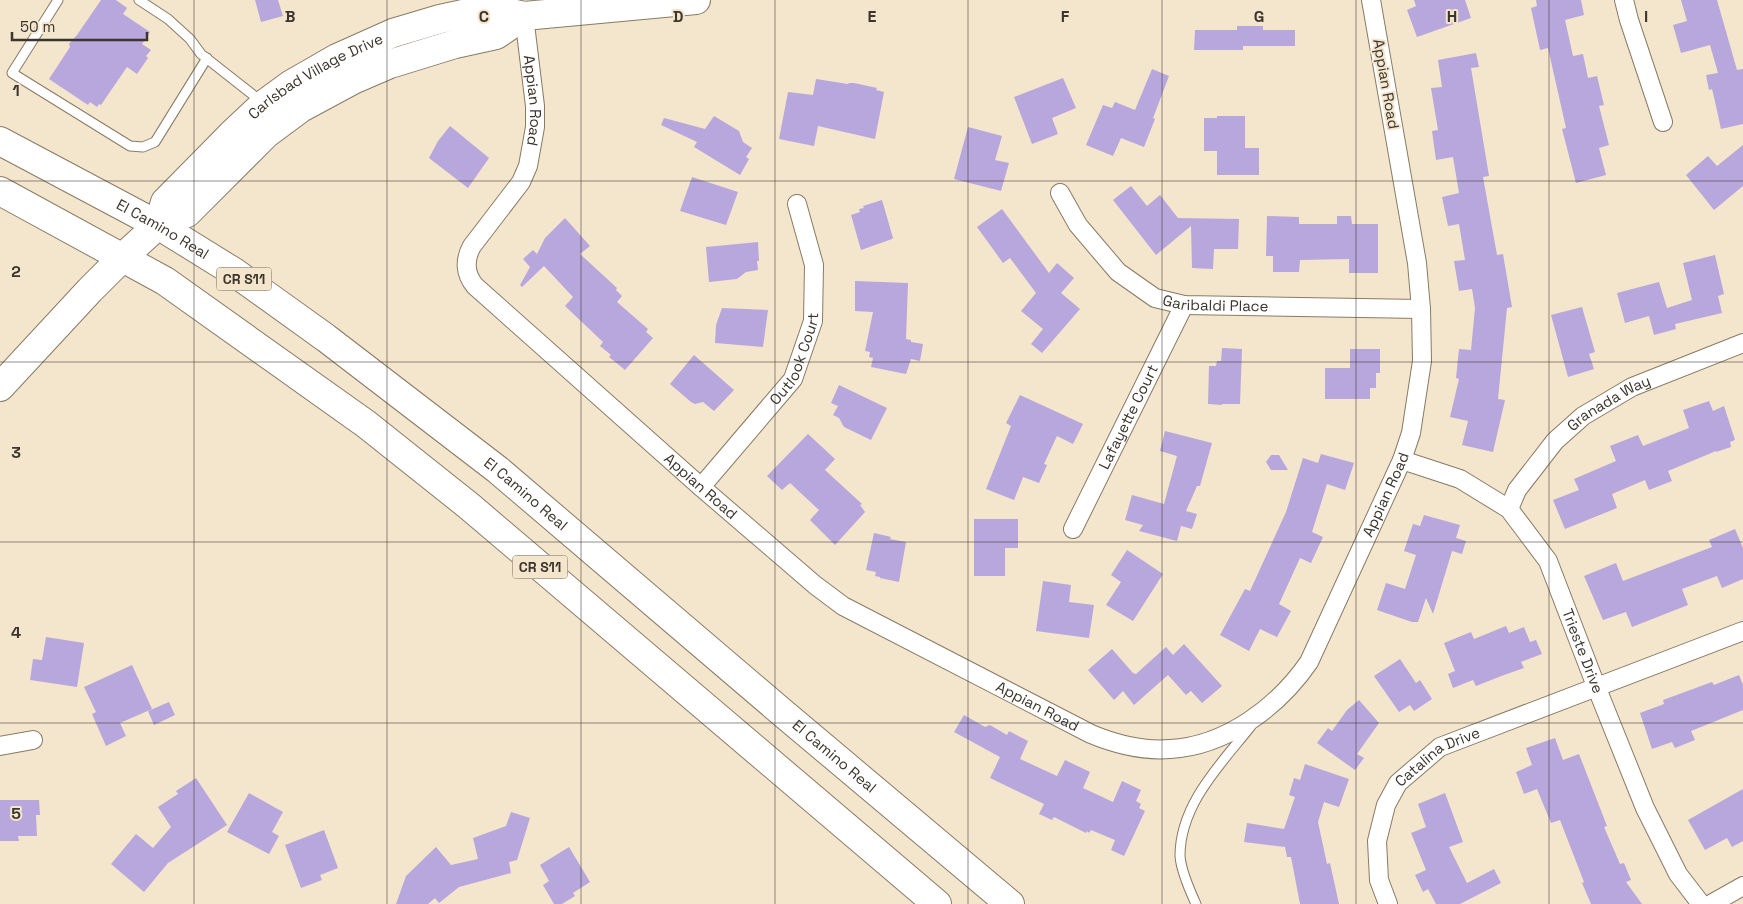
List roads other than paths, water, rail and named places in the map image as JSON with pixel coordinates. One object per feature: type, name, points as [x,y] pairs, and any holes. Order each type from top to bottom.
[{"type":"main road","name":"Carlsbad Village Drive","points":[[158,225],[165,202],[264,104],[290,85],[337,58],[393,34],[440,19],[490,8],[524,16],[696,0]]},
{"type":"main road","name":"Carlsbad Village Drive","points":[[0,387],[122,258],[158,225],[187,213],[266,134],[301,108],[353,80],[390,64],[454,44],[496,35],[524,16]]},
{"type":"main road","name":"El Camino Real","points":[[0,141],[158,225],[234,272],[326,338],[498,470],[1010,904]]},
{"type":"main road","name":"CR S11","points":[[0,191],[165,281],[366,424],[469,506],[937,904]]},
{"type":"street","name":"Appian Road","points":[[524,16],[535,106],[535,127],[528,166],[521,182],[510,198],[467,254],[467,273],[471,282],[702,487],[815,585],[843,606],[1091,734],[1110,742],[1170,749],[1199,744],[1229,733],[1262,712],[1297,679],[1309,662],[1402,460],[1411,433],[1422,361],[1421,309],[1417,264],[1371,0]]},
{"type":"street","points":[[1624,0],[1663,122]]},
{"type":"street","name":"Garibaldi Place","points":[[1060,193],[1078,225],[1118,272],[1155,298],[1184,305],[1421,309]]},
{"type":"street","name":"Outlook Court","points":[[702,487],[793,379],[799,363],[813,321],[814,265],[797,204]]},
{"type":"street","name":"Lafayette Court","points":[[1073,530],[1184,305]]},
{"type":"street","name":"Granada Way","points":[[1509,509],[1517,490],[1555,441],[1583,416],[1632,387],[1743,343]]},
{"type":"street","name":"Trieste Drive","points":[[1402,460],[1460,479],[1509,509],[1548,561],[1645,808],[1678,874],[1701,904]]},
{"type":"street","name":"Catalina Drive","points":[[1388,904],[1379,880],[1377,841],[1386,805],[1398,783],[1440,746],[1743,630]]},
{"type":"street","points":[[0,746],[33,740]]},
{"type":"street","points":[[1711,904],[1743,886]]},
{"type":"lane","points":[[58,0],[12,73],[130,146],[142,147],[155,142],[207,58]]},
{"type":"lane","points":[[139,0],[168,19],[190,39],[202,54],[264,104]]},
{"type":"lane","points":[[1196,904],[1180,857],[1185,823],[1204,786],[1262,712]]}]
